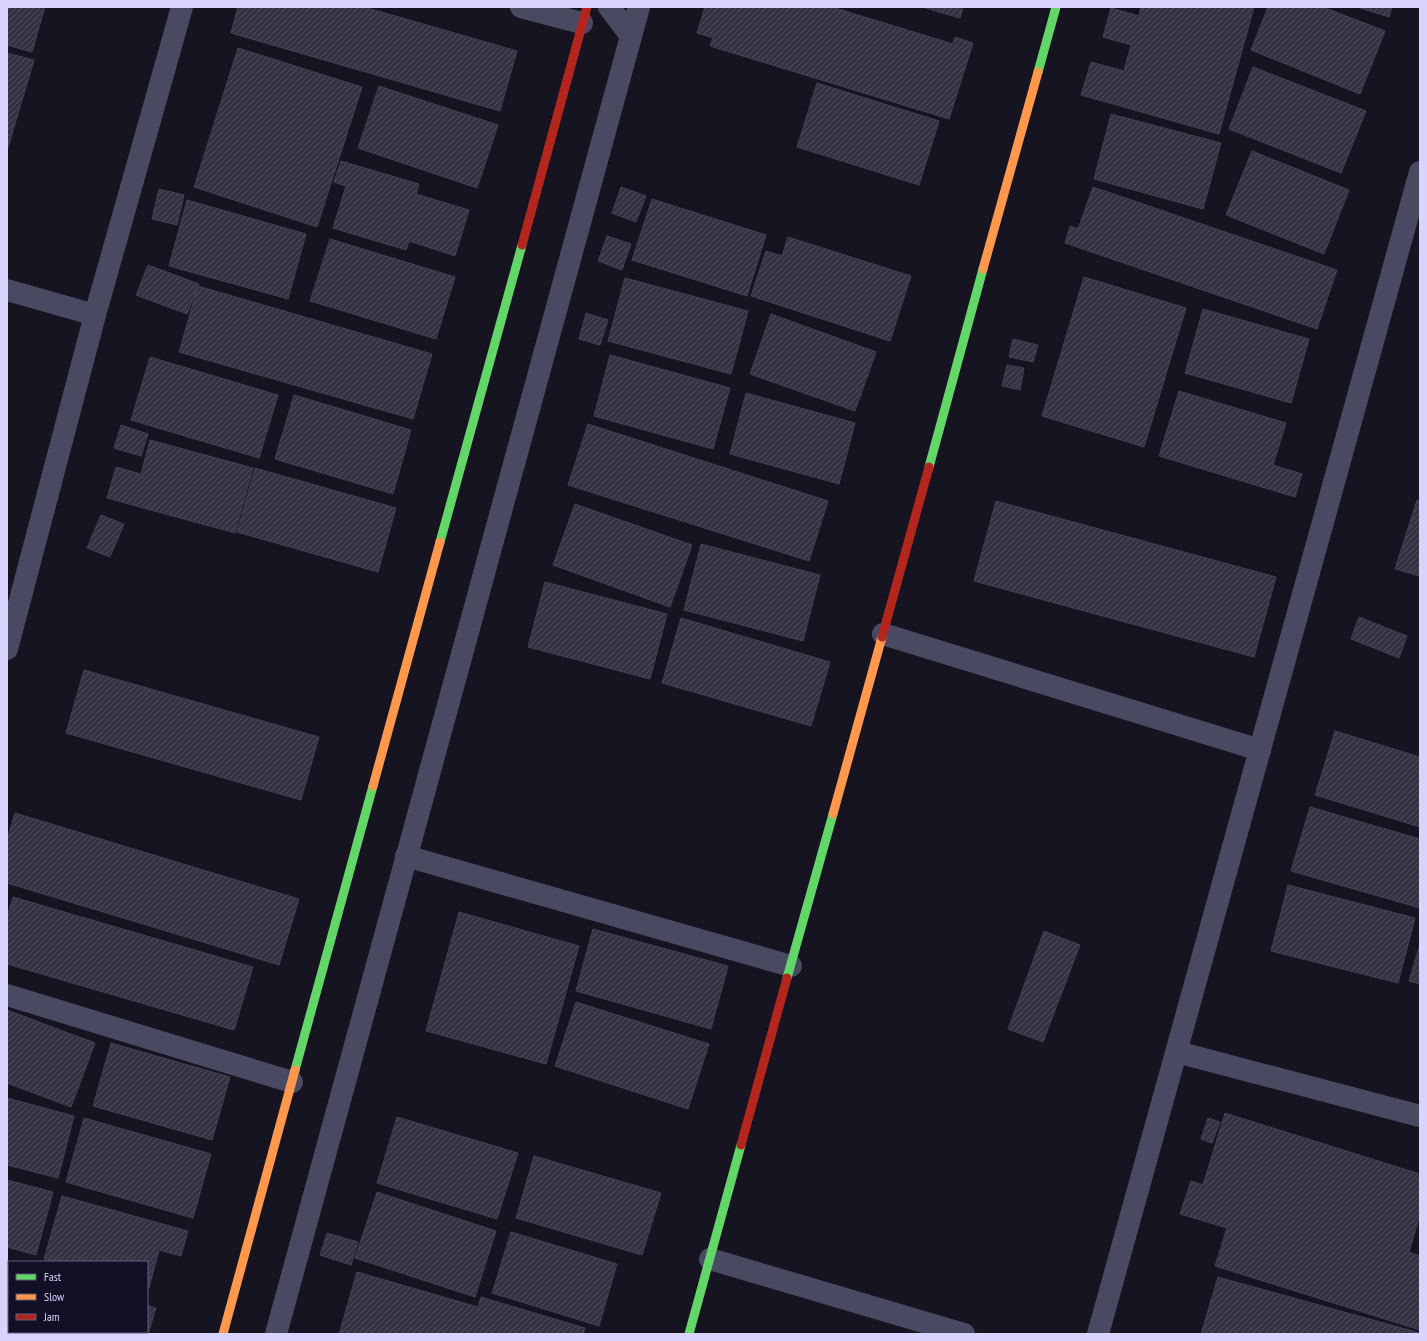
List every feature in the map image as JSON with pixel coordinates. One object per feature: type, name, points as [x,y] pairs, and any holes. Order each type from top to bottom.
[{"type":"street","points":[[7,649],[95,315],[182,7]]},
{"type":"street","points":[[223,1334],[584,15],[521,7]]},
{"type":"street","points":[[609,7],[630,36]]},
{"type":"street","points":[[276,1334],[639,7]]},
{"type":"street","points":[[690,1334],[1056,7]]},
{"type":"street","points":[[1098,1334],[1260,750],[1414,217],[1420,172]]},
{"type":"street","points":[[7,290],[95,315]]},
{"type":"street","points":[[883,634],[1260,750]]},
{"type":"street","points":[[406,856],[791,966]]},
{"type":"street","points":[[7,995],[292,1082]]},
{"type":"street","points":[[1177,1052],[1420,1116]]},
{"type":"street","points":[[710,1259],[964,1334]]},
{"type":"building","points":[[7,7],[45,7],[32,52],[7,45]]},
{"type":"building","points":[[238,7],[364,7],[517,51],[500,111],[231,33]]},
{"type":"building","points":[[705,7],[832,7],[953,44],[955,37],[973,43],[949,119],[710,46],[713,38],[697,33]]},
{"type":"building","points":[[922,7],[963,7],[960,18]]},
{"type":"building","points":[[1141,7],[1254,7],[1219,134],[1081,95],[1091,62],[1124,71],[1131,45],[1103,37],[1111,8],[1139,16]]},
{"type":"building","points":[[1268,7],[1323,7],[1385,31],[1360,94],[1251,50]]},
{"type":"building","points":[[1357,7],[1392,7],[1389,17]]},
{"type":"building","points":[[238,48],[362,87],[317,227],[194,187]]},
{"type":"building","points":[[7,53],[34,60],[7,151]]},
{"type":"building","points":[[1253,67],[1366,111],[1341,173],[1229,129]]},
{"type":"building","points":[[817,83],[939,121],[919,185],[797,147]]},
{"type":"building","points":[[379,86],[498,125],[477,188],[358,148]]},
{"type":"building","points":[[1111,114],[1221,143],[1203,209],[1094,179]]},
{"type":"building","points":[[1252,151],[1349,190],[1324,254],[1226,215]]},
{"type":"building","points":[[341,161],[419,184],[416,194],[469,210],[455,256],[409,241],[406,250],[333,228],[346,186],[334,182]]},
{"type":"building","points":[[621,187],[646,196],[636,222],[612,213]]},
{"type":"building","points":[[1093,187],[1337,270],[1317,329],[1065,243],[1070,226],[1078,229]]},
{"type":"building","points":[[159,189],[184,195],[177,225],[152,219]]},
{"type":"building","points":[[652,199],[766,235],[747,296],[632,260]]},
{"type":"building","points":[[187,200],[306,234],[288,299],[169,266]]},
{"type":"building","points":[[607,236],[631,244],[622,270],[598,261]]},
{"type":"building","points":[[788,237],[911,276],[890,341],[751,296],[766,251],[782,256]]},
{"type":"building","points":[[330,239],[455,277],[436,339],[310,301]]},
{"type":"building","points":[[148,265],[199,284],[187,314],[136,295]]},
{"type":"building","points":[[1084,277],[1186,308],[1144,447],[1042,416]]},
{"type":"building","points":[[625,278],[748,311],[731,374],[608,341]]},
{"type":"building","points":[[198,286],[432,354],[413,419],[179,352]]},
{"type":"building","points":[[1203,309],[1309,339],[1291,403],[1185,373]]},
{"type":"building","points":[[586,313],[608,320],[600,345],[579,339]]},
{"type":"building","points":[[771,314],[876,352],[855,411],[750,374]]},
{"type":"building","points":[[1013,339],[1038,345],[1033,362],[1009,357]]},
{"type":"building","points":[[610,355],[730,388],[713,449],[594,416]]},
{"type":"building","points":[[150,357],[278,395],[259,458],[131,420]]},
{"type":"building","points":[[1007,365],[1024,368],[1020,390],[1002,386]]},
{"type":"building","points":[[1179,391],[1286,423],[1273,465],[1302,474],[1295,497],[1159,456]]},
{"type":"building","points":[[746,393],[855,423],[839,484],[730,454]]},
{"type":"building","points":[[294,395],[411,430],[393,494],[275,459]]},
{"type":"building","points":[[588,424],[828,501],[809,561],[568,485]]},
{"type":"building","points":[[121,425],[148,434],[141,456],[114,448]]},
{"type":"building","points":[[150,440],[253,468],[235,533],[107,498],[116,467],[141,474]]},
{"type":"building","points":[[255,468],[396,508],[378,572],[237,532]]},
{"type":"building","points":[[1417,500],[1420,501],[1420,576],[1395,569]]},
{"type":"building","points":[[996,501],[1276,577],[1254,657],[974,581]]},
{"type":"building","points":[[575,504],[692,545],[670,607],[553,565]]},
{"type":"building","points":[[101,515],[124,524],[110,557],[87,548]]},
{"type":"building","points":[[701,544],[820,575],[803,641],[684,610]]},
{"type":"building","points":[[545,582],[667,614],[650,679],[528,647]]},
{"type":"building","points":[[1359,617],[1407,636],[1399,658],[1351,639]]},
{"type":"building","points":[[681,618],[830,662],[811,726],[662,683]]},
{"type":"building","points":[[84,670],[319,737],[301,800],[66,733]]},
{"type":"building","points":[[1335,731],[1420,757],[1420,827],[1315,795]]},
{"type":"building","points":[[1310,807],[1420,839],[1420,908],[1291,871]]},
{"type":"building","points":[[15,813],[299,899],[279,965],[7,883],[7,840]]},
{"type":"building","points":[[1288,885],[1415,918],[1398,983],[1271,951]]},
{"type":"building","points":[[13,897],[253,967],[234,1030],[7,964],[7,917]]},
{"type":"building","points":[[459,912],[579,946],[546,1064],[426,1031]]},
{"type":"building","points":[[593,929],[728,966],[711,1029],[576,991]]},
{"type":"building","points":[[1044,931],[1080,945],[1043,1042],[1008,1029]]},
{"type":"building","points":[[1420,944],[1420,984],[1409,981]]},
{"type":"building","points":[[576,1002],[709,1044],[688,1109],[555,1066]]},
{"type":"building","points":[[7,1010],[95,1043],[71,1107],[7,1083]]},
{"type":"building","points":[[111,1043],[230,1077],[212,1140],[93,1106]]},
{"type":"building","points":[[7,1098],[74,1116],[58,1178],[7,1165]]},
{"type":"building","points":[[1225,1113],[1420,1174],[1420,1215],[1409,1252],[1420,1256],[1420,1330],[1215,1266],[1227,1228],[1180,1214],[1191,1181],[1203,1185]]},
{"type":"building","points":[[397,1117],[518,1153],[497,1219],[377,1183]]},
{"type":"building","points":[[84,1118],[211,1154],[193,1218],[66,1182]]},
{"type":"building","points":[[1208,1118],[1220,1122],[1212,1143],[1201,1139]]},
{"type":"building","points":[[534,1156],[661,1193],[642,1255],[516,1218]]},
{"type":"building","points":[[7,1180],[53,1192],[36,1255],[7,1247]]},
{"type":"building","points":[[377,1192],[496,1231],[475,1297],[355,1258]]},
{"type":"building","points":[[62,1196],[188,1231],[181,1256],[159,1250],[149,1288],[148,1261],[51,1261],[44,1259]]},
{"type":"building","points":[[511,1232],[617,1264],[599,1326],[492,1293]]},
{"type":"building","points":[[327,1233],[358,1242],[351,1265],[320,1255]]},
{"type":"building","points":[[7,1264],[8,1333],[148,1333],[148,1305],[156,1308],[148,1334],[7,1333]]},
{"type":"building","points":[[357,1272],[478,1307],[481,1297],[585,1328],[583,1334],[339,1334]]},
{"type":"building","points":[[1218,1277],[1420,1333],[1420,1334],[1201,1334]]},
{"type":"traffic: fast","points":[[1038,72],[1056,7]]},
{"type":"traffic: fast","points":[[440,542],[522,245]]},
{"type":"traffic: fast","points":[[929,467],[983,269]]},
{"type":"traffic: fast","points":[[295,1070],[373,786]]},
{"type":"traffic: fast","points":[[787,978],[833,814]]},
{"type":"traffic: fast","points":[[689,1334],[741,1145]]},
{"type":"traffic: slow","points":[[983,269],[1038,72]]},
{"type":"traffic: slow","points":[[373,786],[440,542]]},
{"type":"traffic: slow","points":[[833,814],[882,637]]},
{"type":"traffic: slow","points":[[223,1334],[295,1070]]},
{"type":"traffic: jam","points":[[522,245],[587,7]]},
{"type":"traffic: jam","points":[[882,637],[929,467]]},
{"type":"traffic: jam","points":[[741,1145],[787,978]]}]
